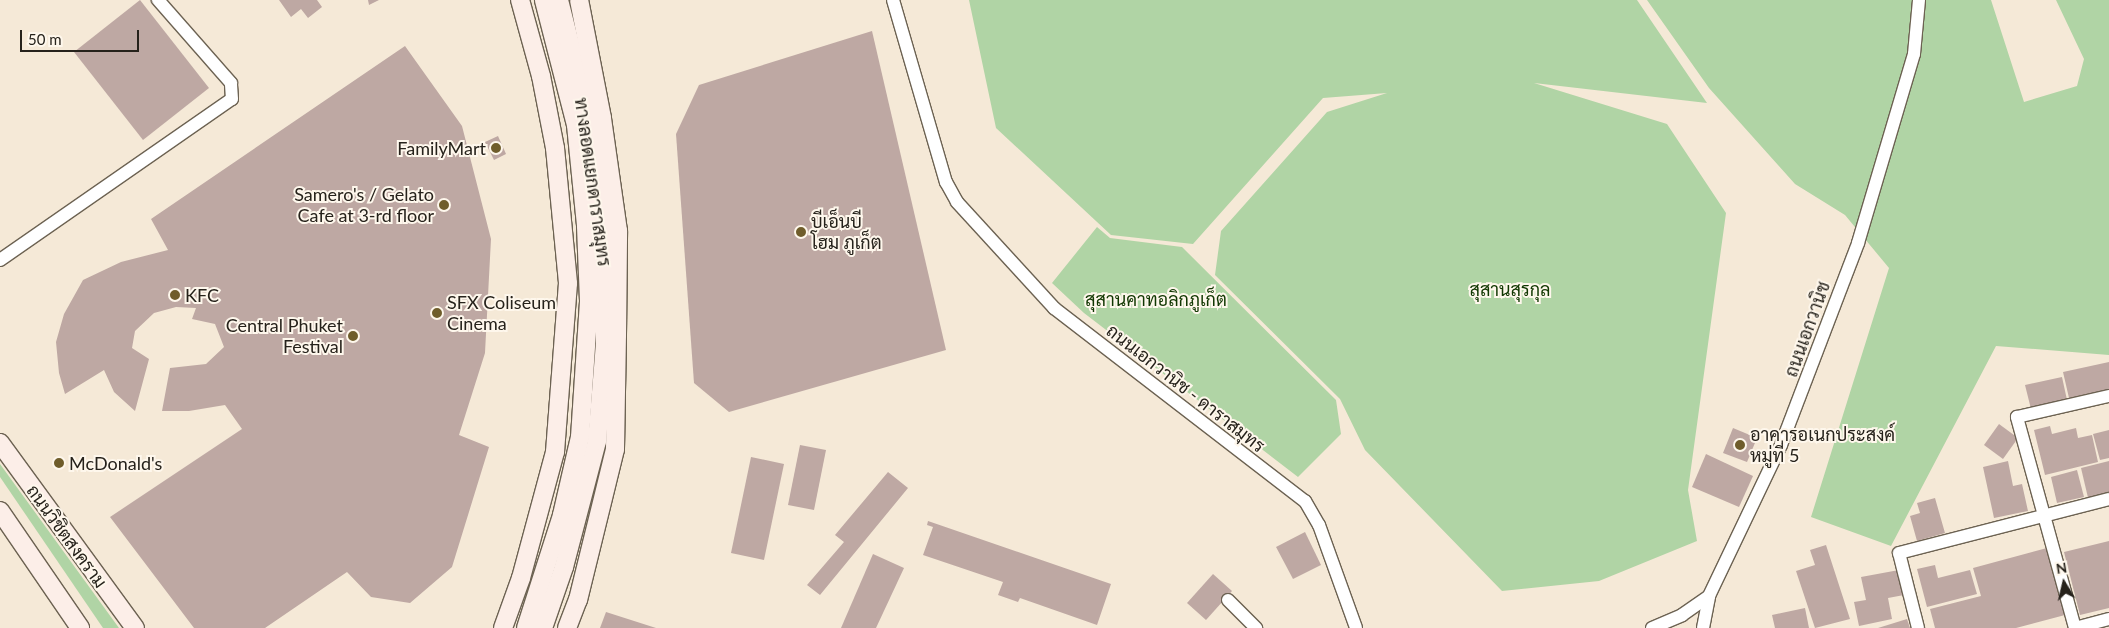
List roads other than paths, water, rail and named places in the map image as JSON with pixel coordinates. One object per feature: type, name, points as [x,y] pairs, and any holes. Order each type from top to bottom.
[{"type":"main road","points":[[503,628],[522,578],[556,452],[568,283],[555,148],[541,76],[520,0]]},
{"type":"main road","name":"ทางลอดแยกดาราสมุทร","points":[[526,628],[562,515],[580,436],[589,301],[586,226],[576,125],[544,0]]},
{"type":"main road","name":"ทางลอดแยกดาราสมุทร","points":[[543,628],[564,567],[597,442],[605,344],[605,245],[580,83],[558,0]]},
{"type":"main road","points":[[567,628],[578,600],[615,448],[618,231],[602,118],[579,0]]},
{"type":"main road","name":"ถนนวิชิตสงคราม","points":[[0,443],[135,628]]},
{"type":"main road","points":[[0,511],[80,628]]},
{"type":"street","points":[[0,260],[232,99],[231,83],[158,0]]},
{"type":"street","name":"ถนนเอกวานิช - ดาราสมุทร","points":[[893,0],[946,182],[958,202],[1054,308],[1305,502],[1319,525],[1356,628]]},
{"type":"street","name":"ถนนเอกวานิช","points":[[1652,628],[1682,615],[1709,596],[1781,445],[1858,243],[1914,54],[1919,0]]},
{"type":"street","points":[[2109,396],[2017,417],[2075,628],[2109,620]]},
{"type":"street","points":[[1918,628],[1898,554],[2109,499]]},
{"type":"street","points":[[1704,627],[1709,596]]},
{"type":"street","points":[[1228,600],[1256,628]]},
{"type":"street","points":[[1682,615],[1692,613],[1701,618],[1704,627]]},
{"type":"place","name":"FamilyMart","points":[[496,148]]},
{"type":"place","name":"Samero's / Gelato Cafe at 3-rd floor","points":[[444,205]]},
{"type":"place","name":"บีเอ็นบี โฮม ภูเก็ต","points":[[801,232]]},
{"type":"place","name":"KFC","points":[[175,295]]},
{"type":"place","name":"SFX Coliseum Cinema","points":[[437,313]]},
{"type":"place","name":"Central Phuket Festival","points":[[353,336]]},
{"type":"place","name":"อาคารอเนกประสงค์ หมู่ที่ 5","points":[[1740,445]]},
{"type":"place","name":"McDonald's","points":[[59,463]]},
{"type":"park label","name":"สุสานสุรกุล","points":[[1510,289]]},
{"type":"park label","name":"สุสานคาทอลิกภูเก็ต","points":[[1156,299]]}]
